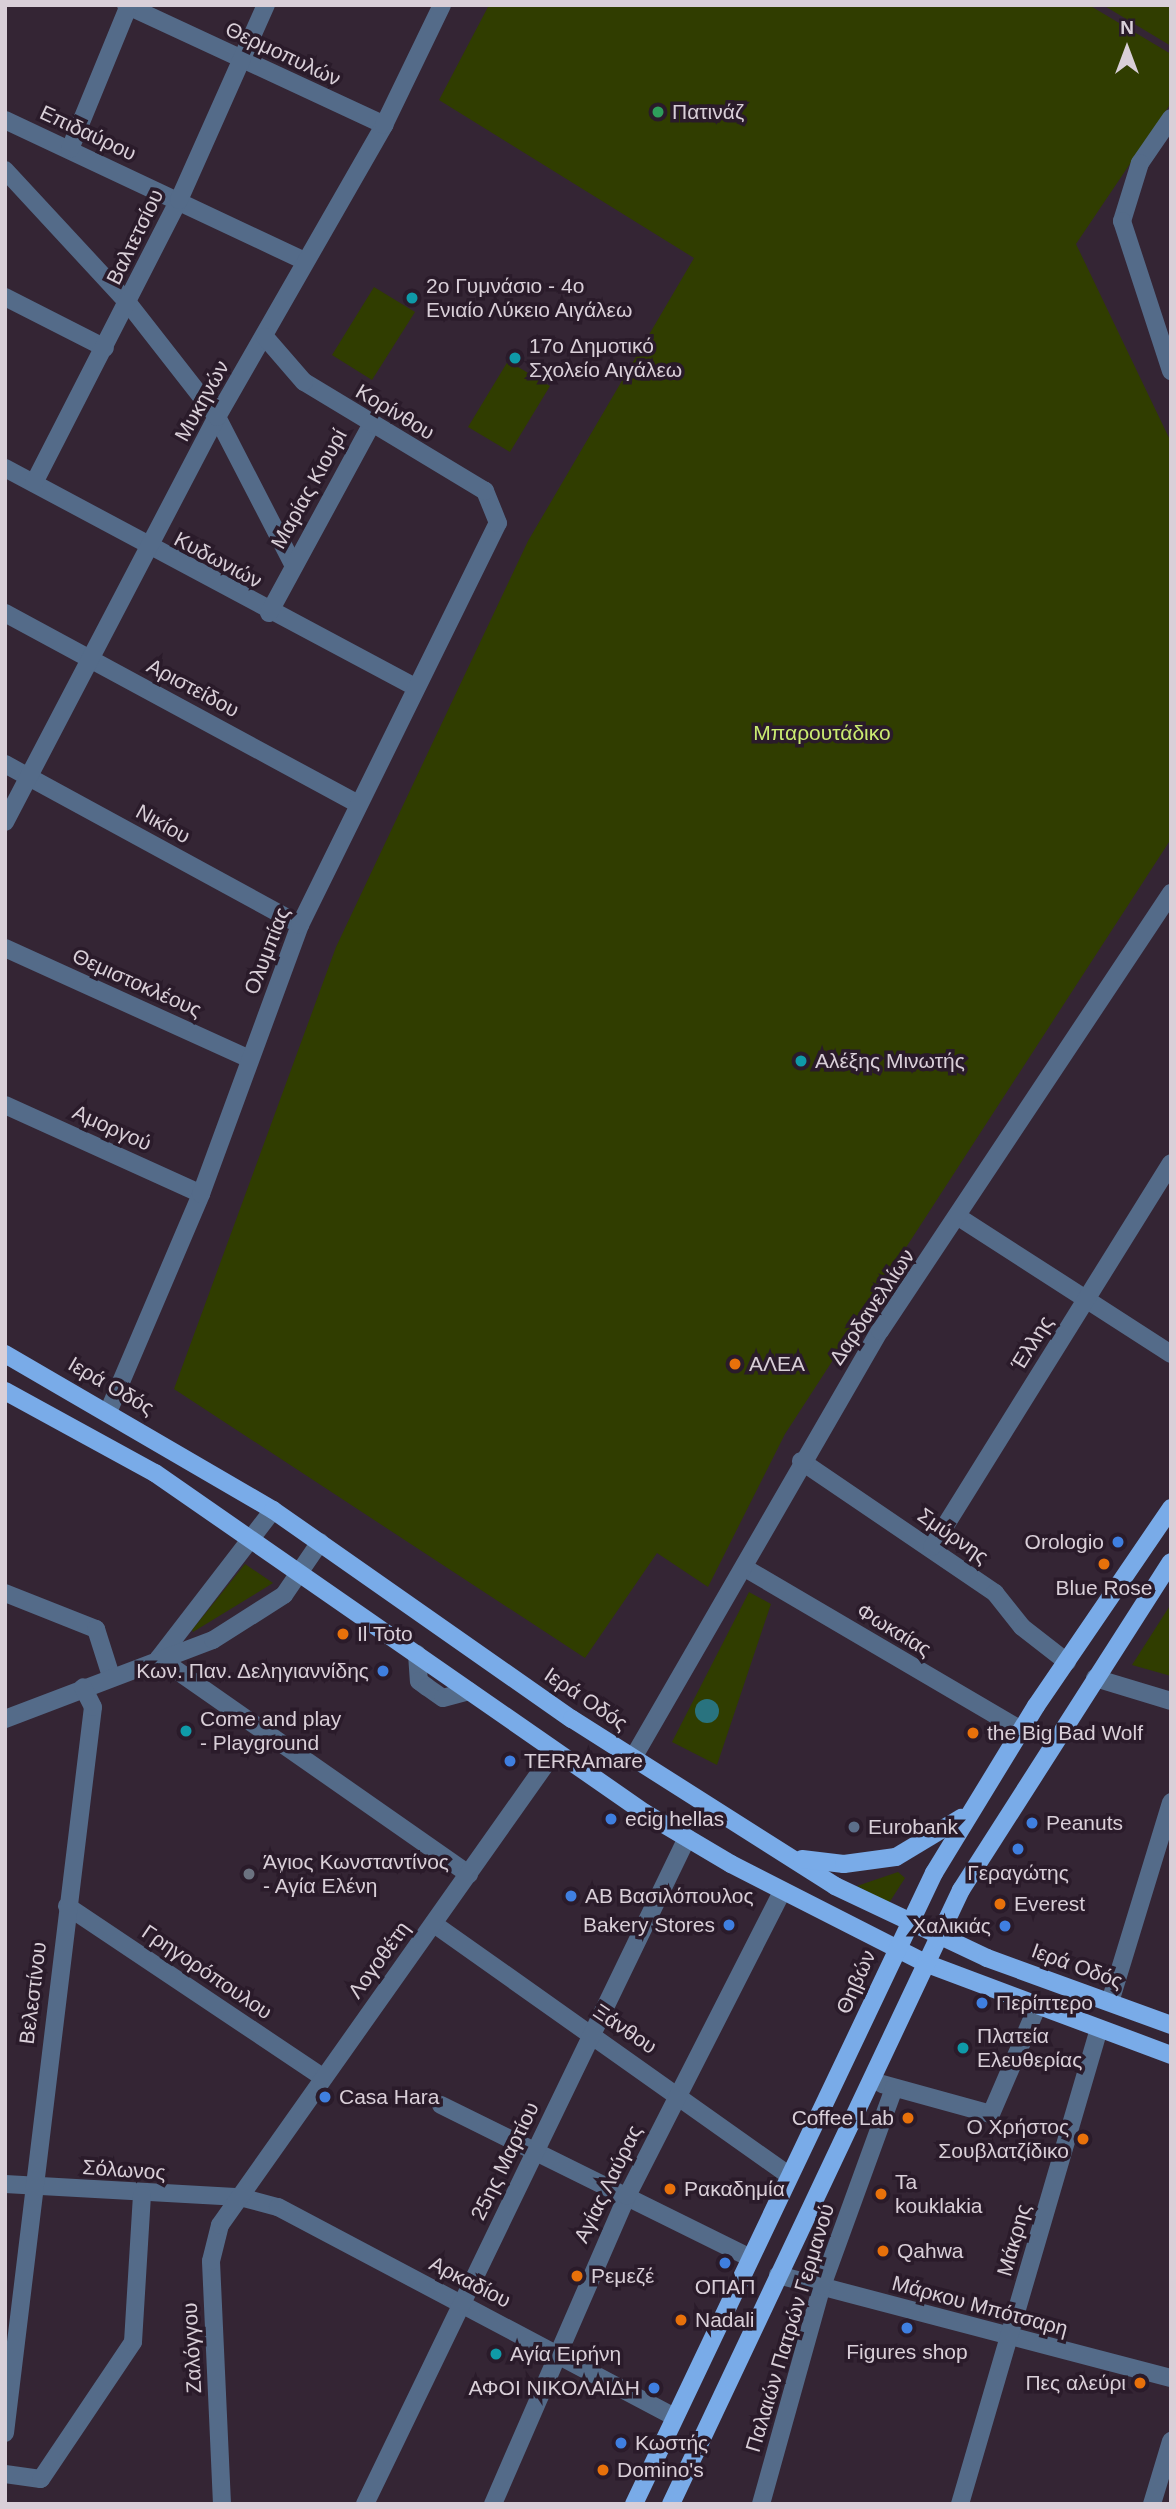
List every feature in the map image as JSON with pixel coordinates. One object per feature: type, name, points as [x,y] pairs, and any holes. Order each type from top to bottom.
[{"type":"main road","name":"Ιερά Οδός","points":[[5,1354],[109,1410],[273,1510],[633,1758],[790,1856],[907,1924],[1171,2025]]},
{"type":"main road","points":[[5,1391],[95,1437],[252,1538],[555,1751],[687,1838],[782,1892],[925,1963],[1171,2055]]},
{"type":"main road","name":"Θηβών","points":[[634,2504],[907,1924],[1021,1730],[1171,1508]]},
{"type":"main road","points":[[671,2504],[939,1936],[1095,1678],[1171,1562]]},
{"type":"main road","points":[[790,1856],[844,1864],[896,1857],[944,1832],[989,1782]]},
{"type":"street","name":"Βαλτετσίου","points":[[34,483],[179,200],[266,5]]},
{"type":"street","name":"Μυκηνών","points":[[5,822],[93,661],[148,549],[218,417],[265,337],[303,261],[384,125],[442,5]]},
{"type":"street","name":"Θερμοπυλών","points":[[127,6],[384,125]]},
{"type":"street","points":[[70,149],[127,6]]},
{"type":"street","points":[[1171,118],[1140,163],[1122,221],[1171,371]]},
{"type":"street","name":"Επιδαύρου","points":[[5,120],[179,200],[303,261]]},
{"type":"street","points":[[5,170],[128,303],[218,417],[293,564]]},
{"type":"street","points":[[5,297],[105,348]]},
{"type":"street","name":"Κορίνθου","points":[[265,337],[293,373],[371,425],[485,491],[498,523]]},
{"type":"street","name":"Μαρίας Κιουρί","points":[[269,613],[293,564],[371,425]]},
{"type":"street","name":"Κυδωνιών","points":[[5,468],[148,549],[414,686]]},
{"type":"street","name":"Ολυμπίας","points":[[109,1410],[201,1194],[300,925],[414,686],[498,523]]},
{"type":"street","name":"Αριστείδου","points":[[5,613],[358,804]]},
{"type":"street","name":"Νικίου","points":[[5,764],[300,925]]},
{"type":"street","name":"Δαρδανελλίων","points":[[633,1758],[745,1568],[801,1461],[880,1331],[960,1218],[1169,899]]},
{"type":"street","name":"Θεμιστοκλέους","points":[[5,948],[250,1059]]},
{"type":"street","name":"Αμοργού","points":[[5,1105],[201,1194]]},
{"type":"street","name":"Έλλης","points":[[932,1547],[1171,1163]]},
{"type":"street","points":[[960,1218],[1171,1354]]},
{"type":"street","name":"Σμύρνης","points":[[801,1461],[932,1547],[995,1593],[1021,1627],[1067,1662]]},
{"type":"street","points":[[159,1658],[273,1510]]},
{"type":"street","points":[[5,1719],[111,1676],[213,1640],[284,1595],[320,1542]]},
{"type":"street","name":"Φωκαίας","points":[[745,1568],[1021,1730]]},
{"type":"street","points":[[5,1593],[96,1629],[111,1676]]},
{"type":"street","points":[[159,1658],[468,1874]]},
{"type":"street","points":[[1095,1678],[1171,1701]]},
{"type":"street","name":"Βελεστίνου","points":[[5,2432],[32,2186],[93,1707],[83,1687]]},
{"type":"street","name":"Λογοθέτη","points":[[240,2197],[321,2076],[434,1924],[555,1751]]},
{"type":"street","points":[[1110,2002],[1171,1802]]},
{"type":"street","name":"25ης Μαρτίου","points":[[365,2504],[687,1838]]},
{"type":"street","name":"Αγίας Λαύρας","points":[[493,2504],[555,2351],[627,2196],[782,1892]]},
{"type":"street","name":"Γρηγορόπουλου","points":[[67,1906],[321,2076]]},
{"type":"street","name":"Ξάνθου","points":[[434,1924],[678,2093],[789,2175]]},
{"type":"street","points":[[870,2080],[991,2114],[1038,2005]]},
{"type":"street","name":"Μάκρης","points":[[960,2504],[1099,2029]]},
{"type":"street","name":"Παλαιών Πατρών Γερμανού","points":[[761,2504],[822,2286],[894,2088]]},
{"type":"street","points":[[441,2105],[750,2258]]},
{"type":"street","name":"Σόλωνος","points":[[5,2184],[142,2195],[240,2197]]},
{"type":"street","points":[[5,2474],[41,2479],[133,2342],[142,2195]]},
{"type":"street","name":"Αρκαδίου","points":[[240,2197],[278,2207],[555,2351],[675,2417]]},
{"type":"street","name":"Ζαλόγγου","points":[[222,2504],[211,2261],[220,2225],[240,2197]]},
{"type":"street","name":"Μάρκου Μπότσαρη","points":[[778,2275],[1008,2340],[1171,2378]]},
{"type":"street","points":[[1152,2504],[1171,2441]]},
{"type":"green space","name":"Μπαρουτάδικο","points":[[489,5],[1089,5],[1171,54],[1171,103],[1076,244],[1171,442],[1171,839],[785,1434],[708,1587],[657,1553],[585,1658],[174,1389],[336,947],[528,541],[694,258],[439,100]]},
{"type":"green space","points":[[1103,5],[1171,5],[1171,46]]},
{"type":"green space","points":[[374,287],[415,312],[372,380],[332,355]]},
{"type":"green space","points":[[508,361],[550,386],[510,452],[468,427]]},
{"type":"green space","points":[[245,1564],[273,1583],[193,1632],[192,1630]]},
{"type":"green space","points":[[749,1592],[771,1604],[717,1765],[672,1742]]},
{"type":"green space","points":[[1171,1604],[1171,1676],[1132,1665]]},
{"type":"green space","points":[[898,1872],[905,1878],[889,1903],[857,1886]]},
{"type":"water","points":[[707,1699],[715,1703],[719,1711],[715,1719],[707,1723],[699,1719],[695,1711],[699,1703]]},
{"type":"place","name":"Πατινάζ","points":[[658,112]]},
{"type":"place","name":"2ο Γυμνάσιο - 4ο Ενιαίο Λύκειο Αιγάλεω","points":[[412,298]]},
{"type":"place","name":"17o Δημοτικό Σχολείο Αιγάλεω","points":[[515,358]]},
{"type":"place","name":"Αλέξης Μινωτής","points":[[801,1061]]},
{"type":"place","name":"ΑΛΕΑ","points":[[735,1364]]},
{"type":"place","name":"Orologio","points":[[1118,1542]]},
{"type":"place","name":"Blue Rose","points":[[1104,1564]]},
{"type":"place","name":"Il Toto","points":[[343,1634]]},
{"type":"place","name":"Κων. Παν. Δεληγιαννίδης","points":[[383,1671]]},
{"type":"place","name":"Come and play - Playground","points":[[186,1731]]},
{"type":"place","name":"the Big Bad Wolf","points":[[973,1733]]},
{"type":"place","name":"TERRAmare","points":[[510,1761]]},
{"type":"place","name":"ecig hellas","points":[[611,1819]]},
{"type":"place","name":"Peanuts","points":[[1032,1823]]},
{"type":"place","name":"Eurobank","points":[[854,1827]]},
{"type":"place","name":"Γεραγώτης","points":[[1018,1849]]},
{"type":"place","name":"Άγιος Κωνσταντίνος - Αγία Ελένη","points":[[249,1874]]},
{"type":"place","name":"ΑΒ Βασιλόπουλος","points":[[571,1896]]},
{"type":"place","name":"Everest","points":[[1000,1904]]},
{"type":"place","name":"Bakery Stores","points":[[729,1925]]},
{"type":"place","name":"Χαλικιάς","points":[[1005,1926]]},
{"type":"place","name":"Περίπτερο","points":[[982,2003]]},
{"type":"place","name":"Πλατεία Ελευθερίας","points":[[963,2048]]},
{"type":"place","name":"Casa Hara","points":[[325,2097]]},
{"type":"place","name":"Coffee Lab","points":[[908,2118]]},
{"type":"place","name":"Ο Χρήστος Σουβλατζίδικο","points":[[1083,2139]]},
{"type":"place","name":"Ρακαδημία","points":[[670,2189]]},
{"type":"place","name":"Ta kouklakia","points":[[881,2194]]},
{"type":"place","name":"Qahwa","points":[[883,2251]]},
{"type":"place","name":"ΟΠΑΠ","points":[[725,2263]]},
{"type":"place","name":"Ρεμεζέ","points":[[577,2276]]},
{"type":"place","name":"Nadali","points":[[681,2320]]},
{"type":"place","name":"Figures shop","points":[[907,2328]]},
{"type":"place","name":"Αγία Ειρήνη","points":[[496,2354]]},
{"type":"place","name":"Πες αλεύρι","points":[[1140,2383]]},
{"type":"place","name":"ΑΦΟΙ ΝΙΚΟΛΑΙΔΗ","points":[[654,2388]]},
{"type":"place","name":"Κωστής","points":[[621,2443]]},
{"type":"place","name":"Domino's","points":[[603,2470]]}]
